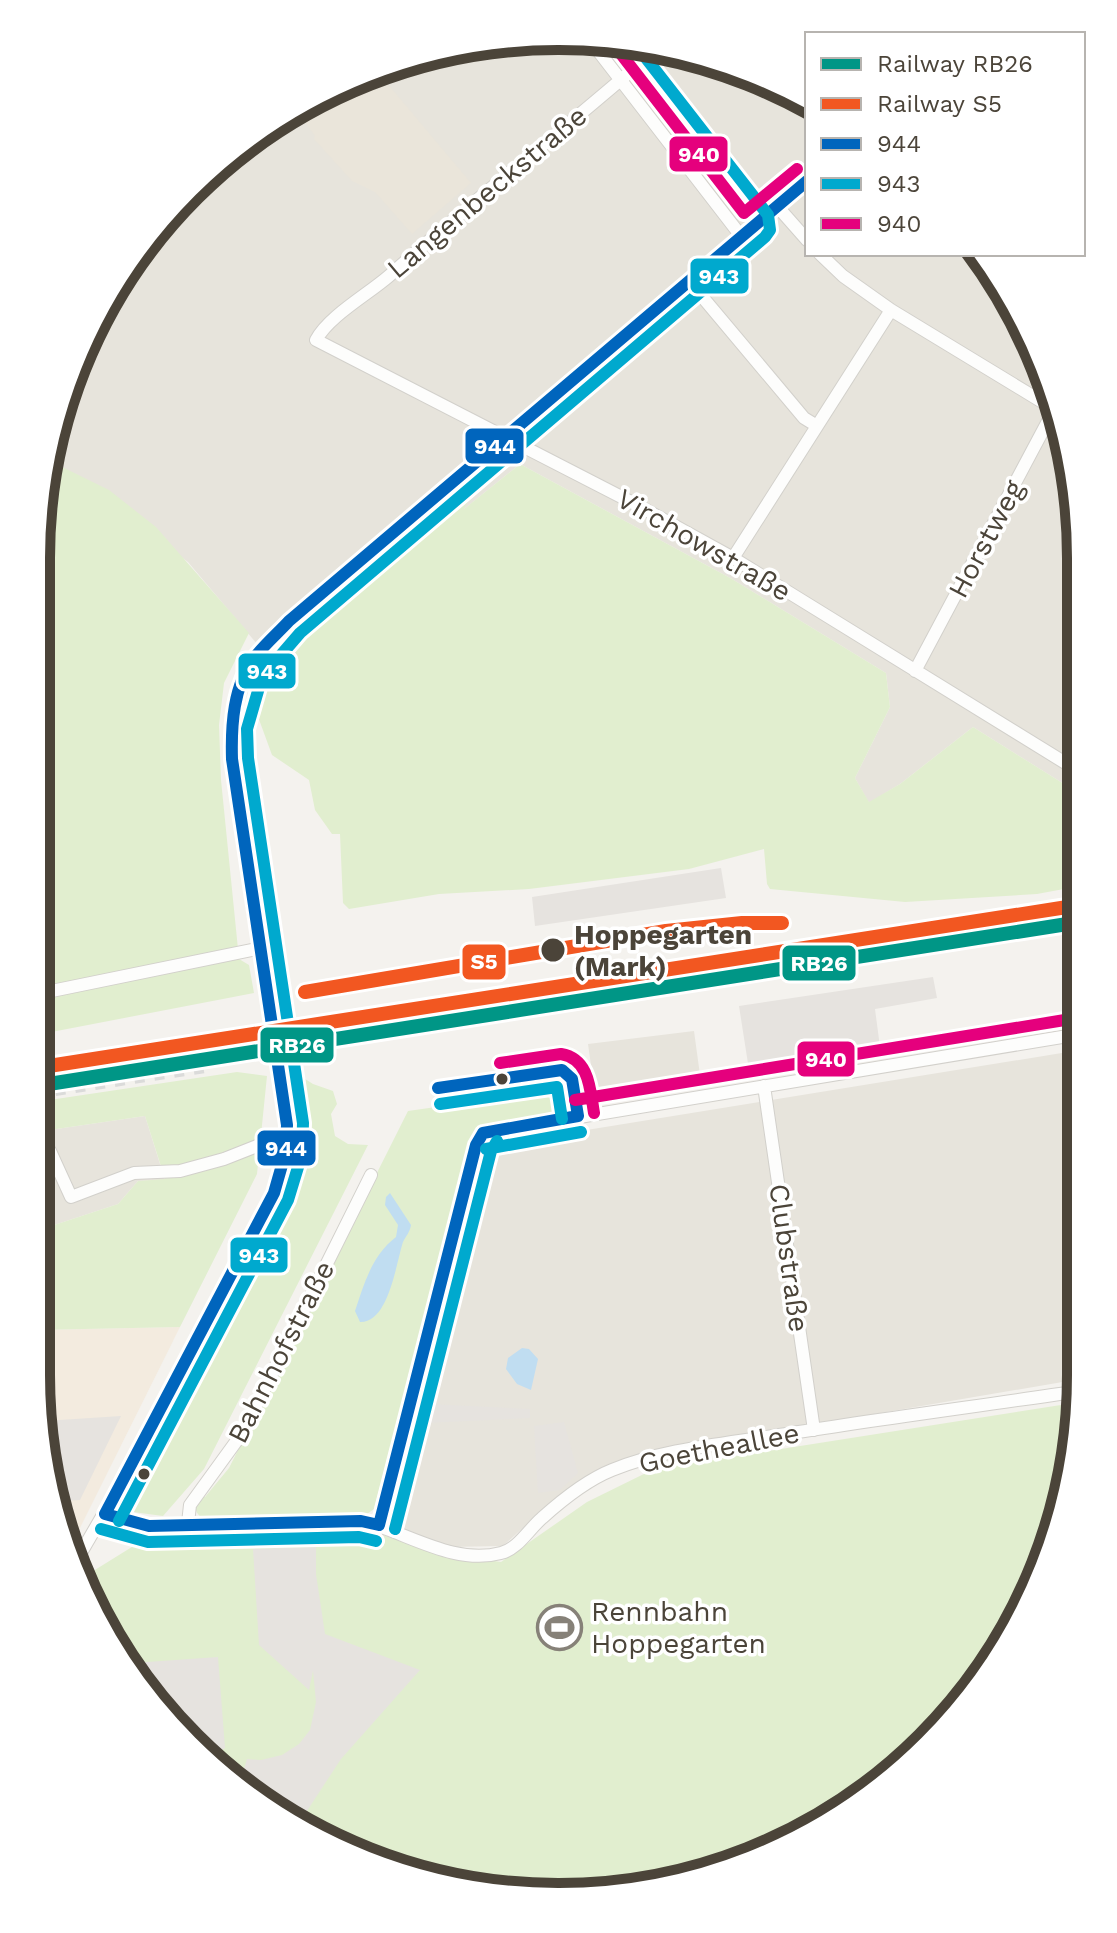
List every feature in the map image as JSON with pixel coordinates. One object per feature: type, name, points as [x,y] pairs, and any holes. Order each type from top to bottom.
[{"type":"street","points":[[599,52],[741,236]]},
{"type":"street","points":[[623,54],[755,225]]},
{"type":"street","name":"Langenbeckstraße","points":[[316,340],[324,328],[386,278],[434,233],[646,58]]},
{"type":"street","points":[[82,1551],[105,1514],[274,1193],[283,1166],[286,1142],[284,1090],[232,745],[235,709],[247,670],[254,658],[289,621],[805,183]]},
{"type":"street","points":[[777,206],[805,238]]},
{"type":"street","points":[[822,256],[843,276],[891,310],[1041,399]]},
{"type":"street","points":[[689,281],[804,418],[817,426]]},
{"type":"street","points":[[733,558],[891,310]]},
{"type":"street","name":"Virchowstraße","points":[[316,340],[637,505],[733,558],[1067,764]]},
{"type":"street","name":"Horstweg","points":[[915,671],[1048,420]]},
{"type":"street","points":[[50,991],[261,948]]},
{"type":"street","points":[[379,1525],[476,1145],[483,1133],[1067,1036]]},
{"type":"street","name":"Clubstraße","points":[[764,1086],[814,1430]]},
{"type":"street","points":[[50,1151],[71,1197],[134,1173],[180,1171],[262,1144],[286,1142]]},
{"type":"street","name":"Bahnhofstraße","points":[[188,1523],[190,1505],[243,1432],[371,1175]]},
{"type":"street","name":"Goetheallee","points":[[105,1514],[149,1526],[361,1521],[441,1550],[462,1554],[501,1553],[512,1548],[568,1498],[610,1471],[652,1457],[1066,1393]]},
{"type":"shaded area","points":[[558,50],[625,54],[690,67],[753,89],[805,114],[805,256],[967,256],[1015,334],[1050,427],[1063,492],[1067,558],[1067,786],[973,727],[900,784],[869,803],[855,778],[890,707],[886,673],[732,579],[520,464],[397,563],[279,670],[188,562],[59,467],[77,395],[102,334],[155,249],[199,199],[249,155],[304,118],[364,89],[427,67],[492,54]]},
{"type":"shaded area","points":[[385,81],[471,183],[412,234],[375,192],[352,181],[314,139],[303,119]]},
{"type":"shaded area","points":[[721,868],[726,898],[535,926],[532,897]]},
{"type":"shaded area","points":[[933,977],[937,998],[875,1009],[880,1047],[749,1070],[739,1006]]},
{"type":"shaded area","points":[[694,1031],[700,1075],[696,1086],[596,1101],[588,1044]]},
{"type":"shaded area","points":[[1067,1052],[1067,1381],[646,1453],[538,1514],[503,1546],[448,1547],[389,1524],[405,1437],[415,1432],[431,1391],[494,1145]]},
{"type":"shaded area","points":[[145,1116],[165,1180],[138,1181],[118,1204],[50,1226],[50,1130]]},
{"type":"shaded area","points":[[180,1327],[76,1536],[54,1441],[50,1330]]},
{"type":"shaded area","points":[[430,1404],[530,1409],[530,1418],[426,1423]]},
{"type":"shaded area","points":[[121,1416],[80,1500],[66,1501],[52,1420]]},
{"type":"shaded area","points":[[564,1422],[578,1473],[560,1490],[538,1493],[534,1426]]},
{"type":"shaded area","points":[[316,1547],[316,1574],[325,1634],[420,1670],[341,1759],[304,1815],[243,1773],[247,1759],[261,1760],[282,1755],[299,1744],[310,1730],[316,1702],[313,1671],[309,1690],[259,1645],[253,1549]]},
{"type":"shaded area","points":[[218,1657],[225,1748],[218,1752],[199,1734],[176,1710],[140,1663]]},
{"type":"green space","points":[[520,464],[732,579],[886,673],[890,707],[855,778],[869,802],[900,784],[973,727],[1067,786],[1067,888],[1037,894],[905,902],[770,889],[764,849],[689,869],[529,889],[439,894],[349,909],[343,903],[340,834],[332,834],[315,810],[309,780],[272,755],[249,692],[253,675],[272,648],[460,491],[470,498],[464,509]]},
{"type":"green space","points":[[59,465],[109,490],[156,527],[249,633],[224,683],[219,725],[221,780],[239,959],[249,965],[254,993],[50,1032],[50,558]]},
{"type":"green space","points":[[237,1072],[267,1076],[257,1174],[180,1327],[50,1330],[50,1226],[118,1204],[138,1181],[165,1179],[145,1116],[50,1130],[50,1100]]},
{"type":"green space","points":[[294,1072],[313,1084],[333,1091],[337,1104],[331,1114],[335,1136],[348,1144],[368,1145],[204,1469],[163,1516],[133,1512],[127,1505],[296,1170]]},
{"type":"green space","points":[[556,1090],[562,1114],[478,1127],[473,1134],[374,1509],[367,1514],[351,1515],[198,1515],[196,1506],[199,1497],[205,1497],[229,1468],[408,1111]]},
{"type":"green space","name":"Rennbahn Hoppegarten","points":[[1066,1404],[1063,1441],[1050,1506],[1028,1569],[999,1629],[941,1710],[894,1757],[813,1815],[722,1856],[625,1879],[525,1882],[459,1873],[395,1856],[304,1815],[223,1757],[176,1710],[118,1629],[91,1573],[148,1537],[181,1532],[369,1531],[442,1553],[501,1562],[587,1502],[654,1469]]},
{"type":"water","points":[[390,1193],[411,1225],[385,1303],[370,1320],[360,1322],[355,1311],[366,1280],[381,1252],[396,1237],[398,1225],[385,1205]]},
{"type":"water","points":[[522,1348],[529,1349],[538,1359],[531,1390],[517,1384],[506,1369],[508,1358]]},
{"type":"railway","points":[[50,1095],[206,1071]]},
{"type":"rail line","name":"S5","points":[[50,1066],[1067,907]]},
{"type":"rail line","name":"S5","points":[[305,992],[666,931],[742,923],[782,923]]},
{"type":"rail line","name":"RB26","points":[[50,1084],[1067,924]]},
{"type":"transit line","name":"940","points":[[621,54],[744,213],[797,169]]},
{"type":"transit line","name":"943","points":[[119,1521],[288,1200],[302,1154],[303,1123],[248,758],[247,729],[262,677],[300,633],[770,230],[768,215],[646,58]]},
{"type":"transit line","name":"944","points":[[105,1514],[274,1193],[286,1151],[287,1125],[232,759],[235,706],[248,668],[289,621],[805,183]]},
{"type":"transit line","name":"940","points":[[575,1100],[1067,1020]]},
{"type":"transit line","name":"940","points":[[500,1063],[561,1054],[571,1057],[587,1077],[594,1113]]},
{"type":"transit line","name":"944","points":[[438,1088],[562,1070],[572,1079],[578,1116]]},
{"type":"transit line","name":"943","points":[[440,1104],[557,1087],[562,1119]]},
{"type":"transit line","name":"944","points":[[483,1133],[578,1116]]},
{"type":"transit line","name":"943","points":[[486,1149],[581,1132]]},
{"type":"transit line","name":"944","points":[[379,1525],[476,1145],[483,1133]]},
{"type":"transit line","name":"943","points":[[395,1529],[491,1151],[497,1141]]},
{"type":"transit line","name":"944","points":[[105,1514],[149,1526],[361,1521],[379,1525]]},
{"type":"transit line","name":"943","points":[[101,1529],[148,1542],[359,1537],[376,1541]]},
{"type":"place","name":"Hoppegarten (Mark)","points":[[553,950]]},
{"type":"place","name":"Rennbahn Hoppegarten","points":[[560,1627]]}]
